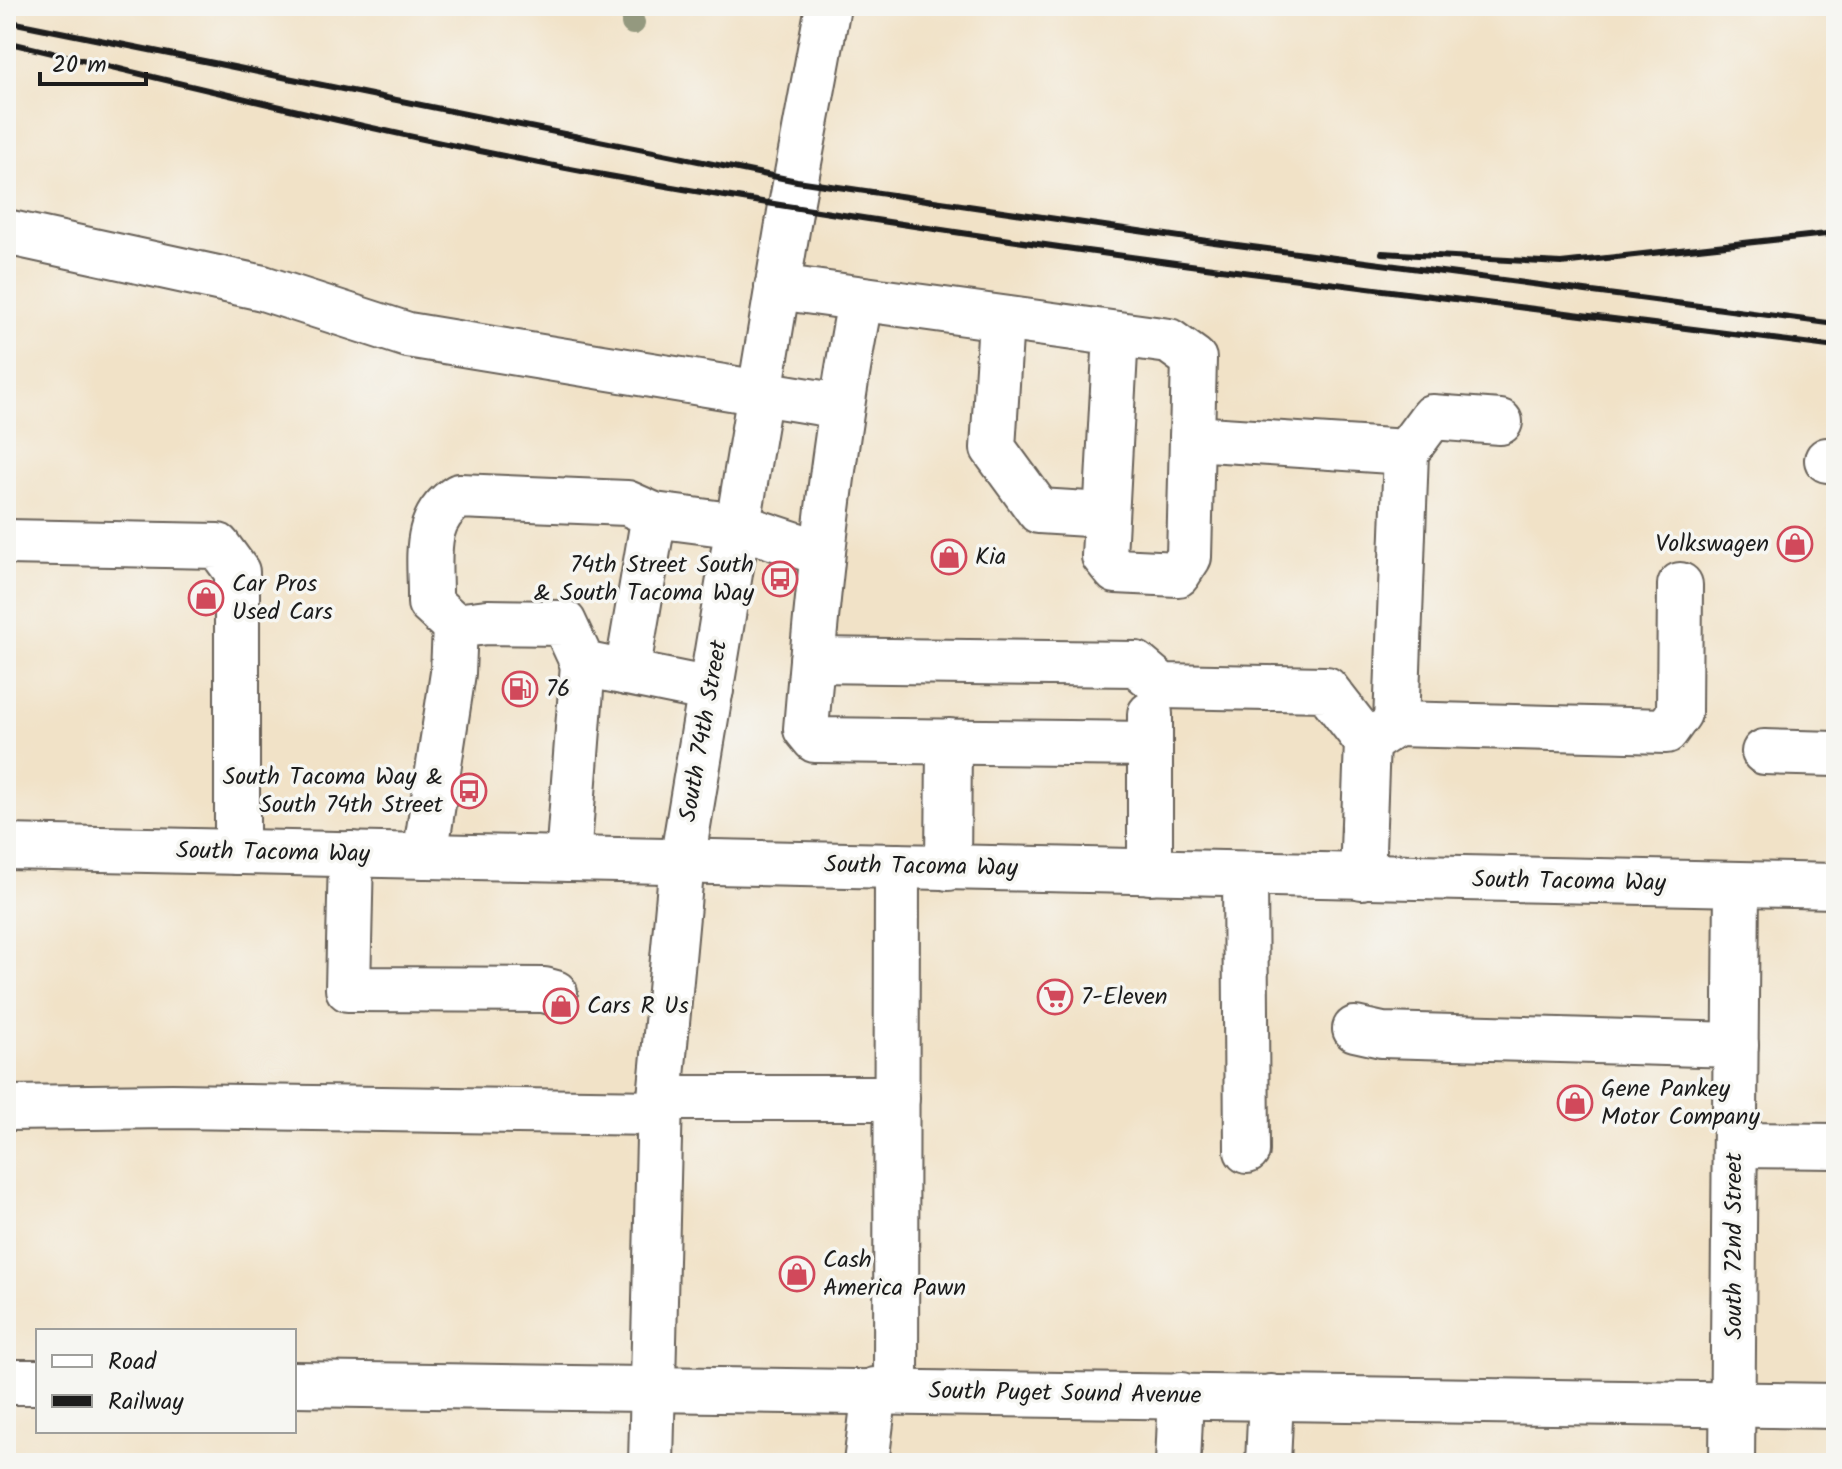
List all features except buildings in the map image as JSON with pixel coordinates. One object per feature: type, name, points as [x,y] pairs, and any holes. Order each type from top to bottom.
[{"type":"main road","name":"South 74th Street","points":[[651,1463],[660,1106],[682,862],[777,287],[828,6]]},
{"type":"main road","points":[[6,232],[263,288],[408,335],[840,406]]},
{"type":"main road","points":[[777,287],[860,301],[1001,320],[1116,334],[1169,341],[1194,359],[1189,557],[1178,574],[1116,571],[1104,556],[1116,334]]},
{"type":"main road","points":[[860,301],[840,406],[821,553],[806,729],[815,740],[1150,744]]},
{"type":"main road","points":[[1001,320],[993,448],[1039,511],[1104,515]]},
{"type":"main road","points":[[1362,877],[1382,733],[1406,452],[1432,417],[1500,422]]},
{"type":"main road","points":[[1192,438],[1406,452]]},
{"type":"main road","points":[[568,859],[583,664],[564,623],[487,622],[455,626],[430,603],[432,522],[444,505],[459,496],[627,503],[654,515],[739,526],[821,553]]},
{"type":"main road","points":[[627,673],[654,515]]},
{"type":"main road","points":[[6,542],[218,546],[237,572],[237,852]]},
{"type":"main road","points":[[812,660],[1136,664],[1162,686],[1326,689],[1382,733],[1666,731],[1679,713],[1680,585]]},
{"type":"main road","points":[[425,856],[453,673],[455,626]]},
{"type":"main road","points":[[583,664],[711,690]]},
{"type":"main road","points":[[1150,872],[1150,713],[1162,686]]},
{"type":"main road","points":[[948,868],[949,741]]},
{"type":"main road","points":[[1764,752],[1836,754]]},
{"type":"main road","name":"South Tacoma Way","points":[[6,847],[1836,886]]},
{"type":"main road","points":[[351,854],[348,989],[544,990],[555,993]]},
{"type":"main road","points":[[866,1463],[886,1391],[897,1098],[897,866]]},
{"type":"main road","points":[[1245,874],[1247,1151]]},
{"type":"main road","name":"South 72nd Street","points":[[1732,1463],[1737,885]]},
{"type":"main road","points":[[1355,1029],[1382,1035],[1736,1045]]},
{"type":"main road","points":[[6,1108],[660,1106],[897,1098]]},
{"type":"main road","points":[[1735,1145],[1836,1146]]},
{"type":"main road","points":[[6,1382],[36,1382]]},
{"type":"main road","name":"South Puget Sound Avenue","points":[[296,1384],[1836,1406]]},
{"type":"main road","points":[[1178,1463],[1181,1395]]},
{"type":"main road","points":[[1268,1463],[1271,1397]]},
{"type":"railway","points":[[6,21],[797,181],[1214,242],[1836,324]]},
{"type":"railway","points":[[6,42],[449,145],[752,201],[1216,268],[1836,347]]},
{"type":"railway","points":[[1382,253],[1561,263],[1836,233]]},
{"type":"place","name":"Volkswagen","points":[[1795,544]]},
{"type":"place","name":"Kia","points":[[949,557]]},
{"type":"place","name":"74th Street South & South Tacoma Way","points":[[780,579]]},
{"type":"place","name":"Car Pros Used Cars","points":[[206,598]]},
{"type":"place","name":"76","points":[[520,689]]},
{"type":"place","name":"South Tacoma Way & South 74th Street","points":[[469,791]]},
{"type":"place","name":"7-Eleven","points":[[1055,997]]},
{"type":"place","name":"Cars R Us","points":[[561,1006]]},
{"type":"place","name":"Gene Pankey Motor Company","points":[[1575,1103]]},
{"type":"place","name":"Cash America Pawn","points":[[797,1274]]}]
